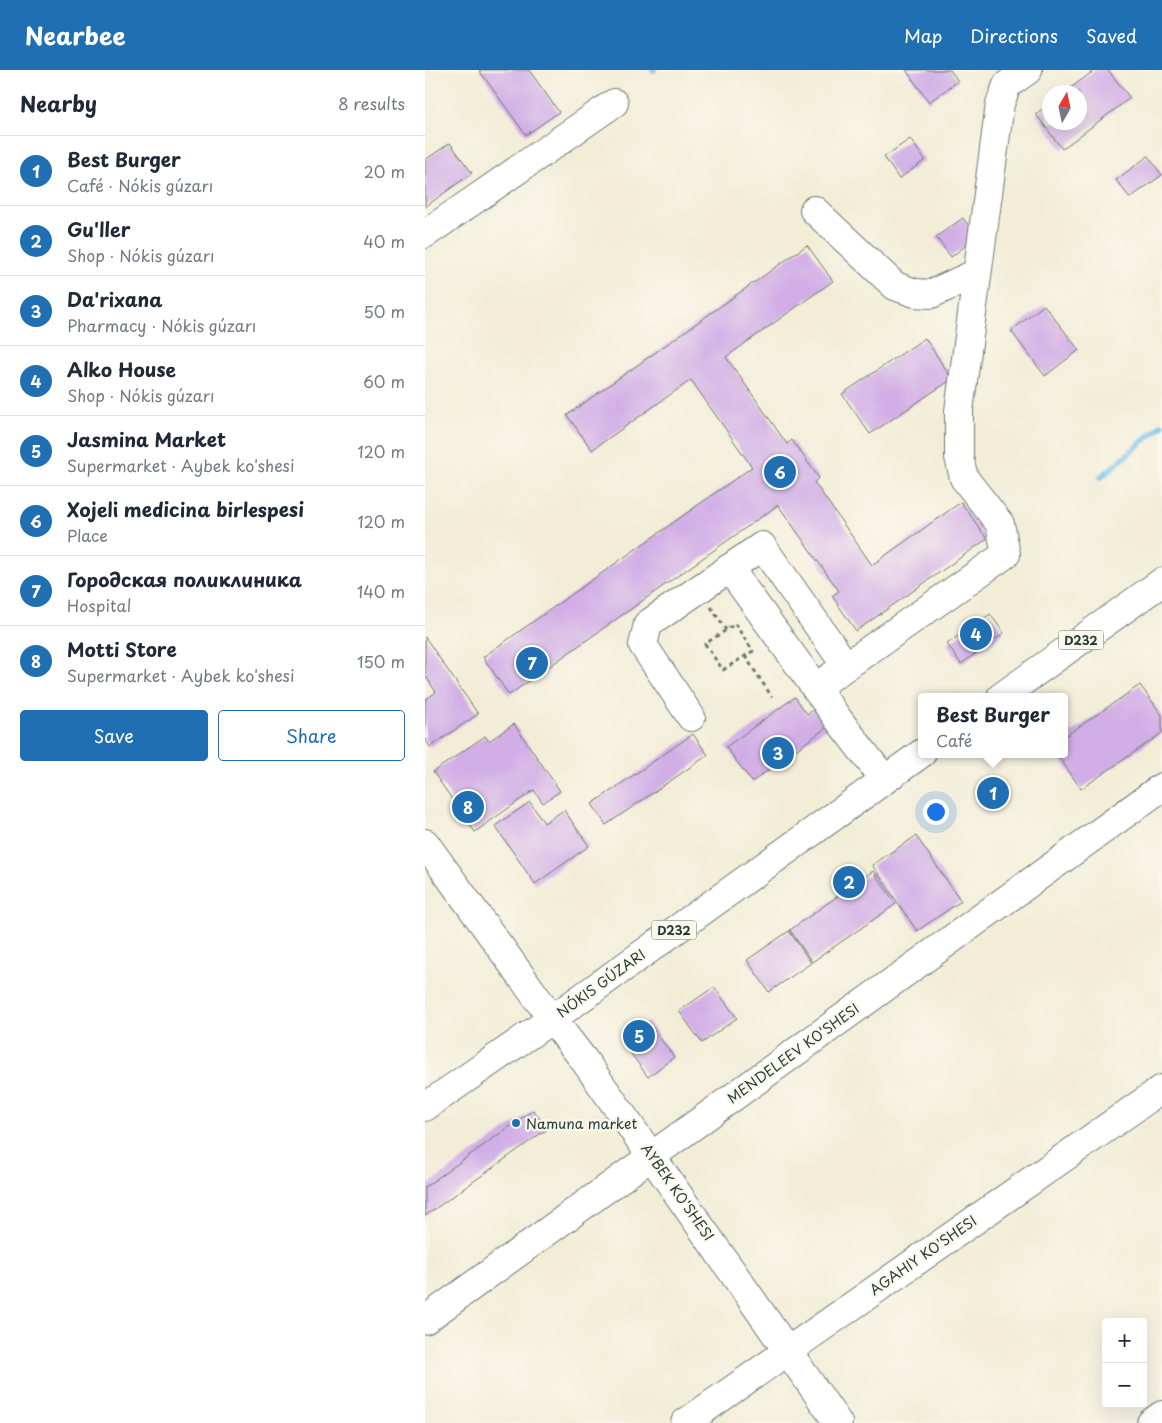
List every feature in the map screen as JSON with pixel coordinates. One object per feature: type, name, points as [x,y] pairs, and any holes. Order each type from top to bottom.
[{"type":"street","points":[[815,688],[1006,554],[999,524],[965,478],[959,457],[959,411],[1000,104],[1007,85],[1028,70]]},
{"type":"street","points":[[425,234],[614,103]]},
{"type":"street","points":[[814,210],[895,286],[915,293],[931,294],[977,272]]},
{"type":"street","points":[[691,717],[643,645],[648,624],[762,546],[846,666]]},
{"type":"street","points":[[729,568],[815,688],[884,779]]},
{"type":"street","name":"D232","points":[[1007,693],[1162,582]]},
{"type":"street","name":"D232","points":[[425,1107],[552,1019],[918,756]]},
{"type":"street","name":"MENDELEEV KO'SHESI","points":[[425,1320],[1162,787]]},
{"type":"street","name":"AYBEK KO'SHESI","points":[[425,843],[652,1155],[839,1423]]},
{"type":"street","name":"AGAHIY KO'SHESI","points":[[685,1423],[1162,1089]]},
{"type":"street","points":[[1151,1423],[1162,1415]]},
{"type":"path","points":[[735,624],[753,651],[745,656],[723,670],[705,644],[735,624]]},
{"type":"path","points":[[745,656],[772,697]]},
{"type":"building","points":[[479,70],[529,70],[559,112],[526,135]]},
{"type":"building","points":[[906,70],[950,70],[958,81],[929,102]]},
{"type":"building","points":[[1095,70],[1108,70],[1130,98],[1062,149],[1048,130],[1087,130],[1087,85],[1075,85]]},
{"type":"building","points":[[1042,109],[1042,122],[1036,114]]},
{"type":"building","points":[[910,139],[925,160],[899,179],[884,157]]},
{"type":"building","points":[[450,143],[472,173],[425,207],[425,160]]},
{"type":"building","points":[[1148,156],[1162,175],[1130,198],[1116,180]]},
{"type":"building","points":[[963,218],[977,237],[951,257],[936,237]]},
{"type":"building","points":[[807,245],[833,281],[726,357],[787,444],[792,440],[819,478],[814,482],[872,565],[961,502],[987,539],[856,631],[832,596],[839,591],[778,505],[509,695],[483,657],[752,467],[691,380],[592,450],[567,415]]},
{"type":"building","points":[[1044,305],[1079,350],[1045,376],[1011,331]]},
{"type":"building","points":[[925,338],[952,379],[870,434],[842,394]]},
{"type":"building","points":[[990,614],[1004,633],[961,664],[947,644]]},
{"type":"building","points":[[425,637],[478,714],[430,747],[425,739],[425,700],[436,692],[425,675]]},
{"type":"building","points":[[1140,685],[1162,715],[1162,733],[1081,789],[1060,758],[1068,758],[1068,734]]},
{"type":"building","points":[[795,697],[807,714],[821,704],[834,722],[752,782],[726,747]]},
{"type":"building","points":[[514,724],[560,791],[543,803],[534,790],[475,832],[433,772],[485,736],[489,741]]},
{"type":"building","points":[[693,734],[708,755],[606,825],[592,804]]},
{"type":"building","points":[[530,802],[544,823],[564,810],[589,846],[535,884],[495,826]]},
{"type":"building","points":[[916,836],[961,901],[917,931],[872,865]]},
{"type":"building","points":[[873,871],[896,904],[812,962],[790,930]]},
{"type":"building","points":[[789,931],[811,963],[769,992],[747,960]]},
{"type":"building","points":[[714,987],[737,1018],[702,1043],[679,1011]]},
{"type":"building","points":[[648,1022],[674,1057],[648,1077],[622,1041]]},
{"type":"building","points":[[533,1110],[547,1129],[425,1216],[425,1187]]},
{"type":"waterway","points":[[1101,477],[1162,425]]},
{"type":"place","name":"Xojeli medicina birlespesi","points":[[780,472]]},
{"type":"place","name":"Alko House","points":[[976,634]]},
{"type":"place","name":"Городская поликлиника","points":[[532,663]]},
{"type":"place","name":"Da'rixana","points":[[778,753]]},
{"type":"place","name":"Best Burger","points":[[993,793]]},
{"type":"place","name":"Motti Store","points":[[468,807]]},
{"type":"place","name":"Gu'ller","points":[[849,882]]},
{"type":"place","name":"Jasmina Market","points":[[639,1036]]},
{"type":"place","name":"Namuna market","points":[[516,1123]]}]
